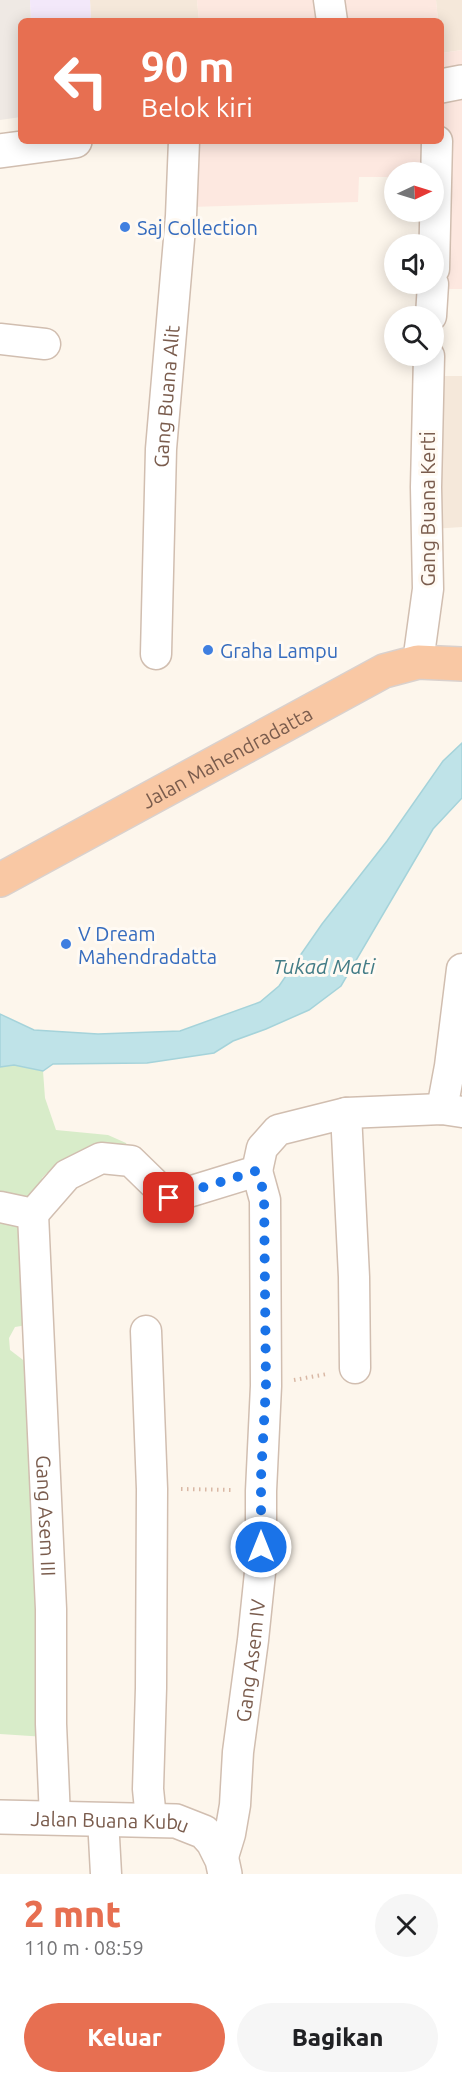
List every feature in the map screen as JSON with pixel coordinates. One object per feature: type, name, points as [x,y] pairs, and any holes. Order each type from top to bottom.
[{"type":"highway","name":"Jalan Mahendradatta","points":[[0,880],[384,671],[418,662],[462,664]]},
{"type":"street","points":[[330,0],[332,18]]},
{"type":"street","points":[[444,85],[462,82]]},
{"type":"street","points":[[0,152],[55,144]]},
{"type":"street","name":"Gang Buana Alit","points":[[156,654],[161,449],[177,268],[184,144]]},
{"type":"street","points":[[435,234],[436,144]]},
{"type":"street","points":[[0,339],[45,344]]},
{"type":"street","name":"Gang Buana Kerti","points":[[418,662],[428,589],[426,486],[429,366]]},
{"type":"street","points":[[0,1207],[33,1214],[67,1175],[101,1158],[131,1161],[169,1198],[256,1171],[262,1148],[278,1130],[346,1113],[452,1111],[450,1066],[462,969]]},
{"type":"street","points":[[346,1113],[354,1277],[355,1368]]},
{"type":"street","name":"Gang Asem IV","points":[[224,1867],[234,1805],[238,1752],[254,1640],[261,1563],[261,1491],[266,1386],[265,1200],[256,1171]]},
{"type":"street","name":"Gang Asem III","points":[[33,1214],[51,1609],[51,1724],[55,1818]]},
{"type":"street","points":[[146,1331],[152,1489],[148,1789],[151,1819]]},
{"type":"street","name":"Jalan Buana Kubu","points":[[0,1817],[176,1821],[204,1832],[213,1842],[224,1867]]},
{"type":"street","points":[[103,1819],[106,1874]]},
{"type":"path","points":[[266,1386],[355,1368]]},
{"type":"path","points":[[152,1489],[261,1491]]},
{"type":"shaded area","points":[[0,0],[30,0],[31,18],[18,18],[18,117],[0,120]]},
{"type":"shaded area","points":[[30,0],[90,0],[91,18],[31,18]]},
{"type":"shaded area","points":[[90,0],[197,0],[199,18],[91,18]]},
{"type":"shaded area","points":[[197,0],[436,0],[438,18],[199,18]]},
{"type":"shaded area","points":[[436,0],[462,0],[462,50],[444,53],[444,18],[438,18]]},
{"type":"shaded area","points":[[462,50],[462,289],[444,289],[444,234],[437,234],[436,222],[444,222],[444,162],[384,162],[384,177],[359,177],[358,202],[191,207],[198,144],[444,144],[444,53]]},
{"type":"shaded area","points":[[437,376],[462,376],[462,527],[432,529]]},
{"type":"green space","points":[[14,1065],[43,1071],[45,1098],[56,1130],[108,1135],[126,1143],[131,1161],[83,1170],[47,1173],[42,1178],[27,1325],[15,1327],[9,1338],[10,1350],[31,1366],[46,1737],[0,1734],[0,1067]]},
{"type":"water","name":"Tukad Mati","points":[[462,743],[462,798],[433,829],[341,986],[309,1010],[233,1041],[214,1053],[147,1063],[53,1064],[43,1071],[14,1065],[0,1067],[0,1014],[34,1030],[98,1034],[180,1031],[260,1002],[279,986],[322,924],[387,841],[443,761]]},
{"type":"place","name":"Saj Collection","points":[[125,227]]},
{"type":"place","name":"Graha Lampu","points":[[208,650]]},
{"type":"place","name":"V Dream Mahendradatta","points":[[66,944]]},
{"type":"route","points":[[169,1198],[256,1171],[264,1192],[266,1386],[261,1477],[261,1547]]}]
